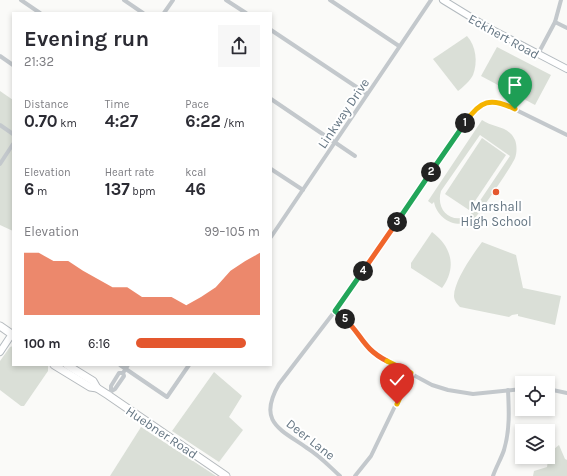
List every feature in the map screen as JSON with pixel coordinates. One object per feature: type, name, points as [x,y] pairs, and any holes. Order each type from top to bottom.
[{"type":"main road","name":"Eckhert Road","points":[[443,0],[472,19],[567,69]]},
{"type":"main road","points":[[0,326],[12,333]]},
{"type":"main road","points":[[0,352],[12,335]]},
{"type":"main road","name":"Huebner Road","points":[[56,366],[90,387],[109,393],[226,476]]},
{"type":"main road","name":"Huebner Road","points":[[69,366],[93,382],[97,388]]},
{"type":"street","points":[[21,0],[39,12]]},
{"type":"street","points":[[124,0],[142,12]]},
{"type":"street","points":[[165,12],[173,0]]},
{"type":"street","points":[[226,0],[244,12]]},
{"type":"street","points":[[330,0],[399,46]]},
{"type":"street","name":"Linkway Drive","points":[[272,235],[431,0]]},
{"type":"street","points":[[538,54],[555,22],[561,0]]},
{"type":"street","points":[[555,22],[567,28]]},
{"type":"street","points":[[272,31],[367,94]]},
{"type":"street","points":[[0,56],[12,64]]},
{"type":"street","points":[[272,101],[355,156]]},
{"type":"street","points":[[515,390],[473,394],[448,390],[432,385],[371,351],[346,320],[335,311],[472,113],[479,106],[486,103],[500,102],[567,135]]},
{"type":"street","points":[[0,125],[12,133]]},
{"type":"street","points":[[0,164],[12,146]]},
{"type":"street","points":[[272,170],[303,190]]},
{"type":"street","name":"Deer Lane","points":[[335,311],[279,384],[272,395],[270,403],[271,416],[283,432],[323,459],[340,476]]},
{"type":"street","points":[[109,393],[115,389],[124,376],[126,369],[167,397],[188,366]]},
{"type":"street","points":[[355,476],[371,456],[411,373]]},
{"type":"street","points":[[493,476],[507,439],[509,417],[508,390]]},
{"type":"street","points":[[555,390],[567,393]]},
{"type":"shaded area","points":[[467,36],[474,49],[476,60],[475,70],[472,77],[458,91],[433,59]]},
{"type":"shaded area","points":[[497,47],[551,75],[535,105],[481,76]]},
{"type":"shaded area","points":[[0,91],[12,99],[12,231],[0,225]]},
{"type":"shaded area","points":[[482,120],[486,123],[504,129],[512,135],[516,144],[515,158],[496,189],[474,219],[461,224],[449,221],[439,214],[434,202],[432,204],[428,201]],"holes":[[[480,135],[510,156],[471,214],[458,218],[452,217],[443,210],[440,198],[441,191]]]},
{"type":"shaded area","points":[[482,138],[506,155],[469,210],[445,194]]},
{"type":"shaded area","points":[[432,232],[444,244],[450,258],[450,273],[442,288],[411,268],[411,263]]},
{"type":"shaded area","points":[[482,242],[516,255],[523,288],[561,296],[555,325],[518,316],[518,314],[509,317],[459,306],[454,296],[457,283],[460,275]]},
{"type":"shaded area","points":[[12,346],[12,366],[48,366],[48,371],[24,406],[21,406],[0,390],[0,361]]},
{"type":"shaded area","points":[[214,372],[242,396],[229,417],[243,430],[219,462],[172,431]]},
{"type":"shaded area","points":[[141,427],[216,476],[110,476]]},
{"type":"shaded area","points":[[559,445],[565,459],[567,460],[567,476],[533,476],[534,471],[547,467],[547,464],[555,464],[555,448]]},
{"type":"place","name":"Marshall High School","points":[[496,192]]},
{"type":"route","points":[[397,404],[411,373],[380,357],[367,348],[346,320],[335,311],[472,113],[483,104],[493,102],[500,102],[515,109]]}]
